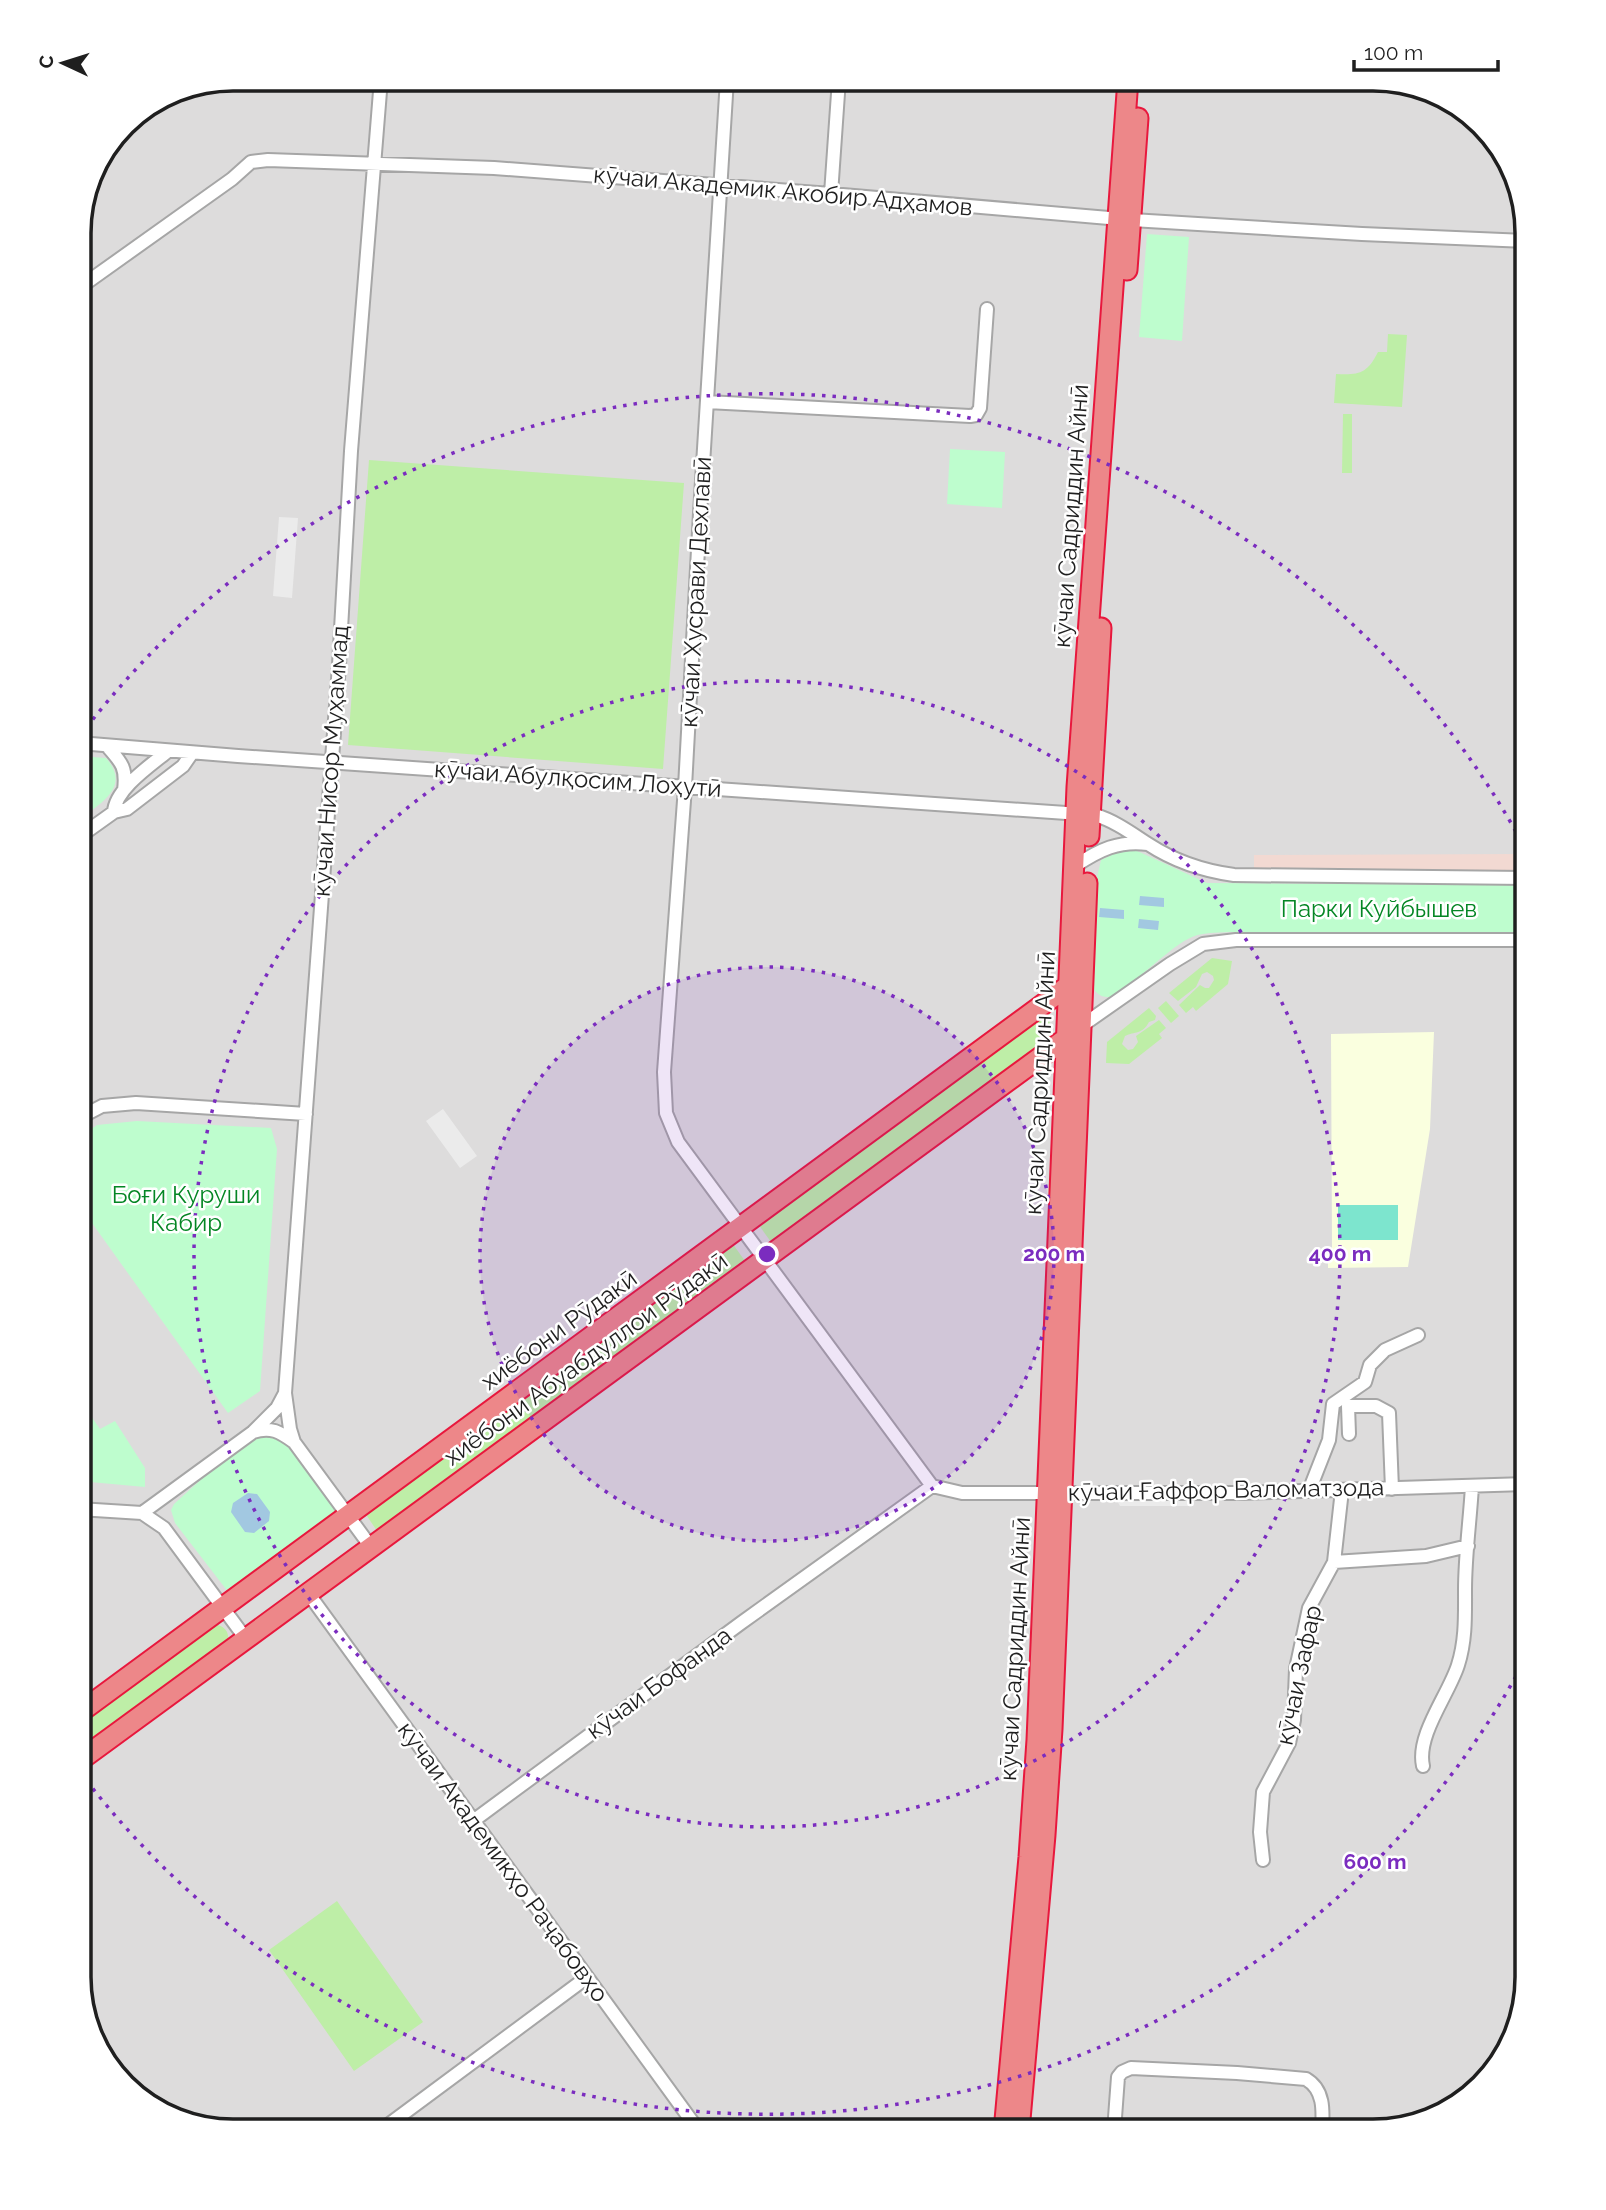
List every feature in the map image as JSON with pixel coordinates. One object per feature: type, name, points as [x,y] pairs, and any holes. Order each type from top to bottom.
[{"type":"highway","name":"кӯчаи Садриддин Айнӣ","points":[[1125,219],[1128,91]]},
{"type":"highway","name":"кӯчаи Садриддин Айнӣ","points":[[1021,2119],[1029,1939],[1042,1779],[1088,721],[1125,219],[1139,91]]},
{"type":"highway","name":"кӯчаи Садриддин Айнӣ","points":[[1073,1033],[1068,986],[1081,861]]},
{"type":"highway","name":"хиёбони Рӯдакӣ","points":[[91,1704],[1068,986]]},
{"type":"highway","name":"хиёбони Абуабдуллои Рӯдакӣ","points":[[91,1752],[1073,1033]]},
{"type":"highway","name":"кӯчаи Садриддин Айнӣ","points":[[1006,2119],[1029,1939]]},
{"type":"street","name":"кӯчаи Нисор Муҳаммад","points":[[370,1547],[294,1442],[285,1393],[354,410],[381,91]]},
{"type":"street","name":"кӯчаи Хусрави Дехлавӣ","points":[[726,91],[685,787],[664,1072],[668,1121],[678,1142],[741,1226]]},
{"type":"street","points":[[831,194],[838,91]]},
{"type":"street","name":"кӯчаи Академик Акобир Адҳамов","points":[[91,279],[232,179],[251,162],[268,160],[494,168],[1125,219],[1515,240]]},
{"type":"street","points":[[707,402],[976,415],[980,408],[987,309]]},
{"type":"street","name":"кӯчаи Абулқосим Лоҳутӣ","points":[[91,744],[1084,814]]},
{"type":"street","points":[[107,746],[122,762],[126,775],[124,790]]},
{"type":"street","points":[[114,812],[116,799],[168,751]]},
{"type":"street","points":[[91,828],[114,812],[127,809],[183,766],[192,753]]},
{"type":"street","points":[[1084,814],[1107,819],[1149,844],[1208,872],[1234,875],[1515,878]]},
{"type":"street","points":[[1081,861],[1116,844],[1149,844]]},
{"type":"street","name":"хиёбони Абуабдуллои Рӯдакӣ","points":[[1073,1033],[1170,964],[1203,944],[1236,940],[1515,940]]},
{"type":"street","points":[[91,1112],[102,1106],[136,1103],[306,1114]]},
{"type":"street","points":[[741,1226],[932,1486]]},
{"type":"street","points":[[1309,1491],[1329,1440],[1333,1404],[1365,1382],[1370,1365],[1385,1350],[1418,1335]]},
{"type":"street","points":[[142,1513],[253,1432],[277,1408],[285,1393]]},
{"type":"street","points":[[1349,1434],[1349,1406],[1376,1406],[1389,1413],[1392,1489]]},
{"type":"street","points":[[253,1432],[273,1429],[294,1442]]},
{"type":"street","name":"кӯчаи Ғаффор Валоматзода","points":[[932,1486],[962,1493],[1195,1493],[1515,1484]]},
{"type":"street","name":"кӯчаи Бофанда","points":[[473,1821],[932,1486]]},
{"type":"street","points":[[1423,1766],[1421,1758],[1424,1743],[1458,1666],[1466,1626],[1465,1588],[1472,1486]]},
{"type":"street","name":"кӯчаи Зафар","points":[[1264,1860],[1260,1832],[1262,1792],[1289,1743],[1294,1720],[1296,1669],[1308,1608],[1334,1562],[1342,1490]]},
{"type":"street","points":[[162,1500],[160,1515],[164,1528],[246,1639]]},
{"type":"street","points":[[91,1510],[142,1513],[164,1528]]},
{"type":"street","points":[[1334,1562],[1426,1556],[1468,1546]]},
{"type":"street","name":"кӯчаи Академикҳо Раҷабовҳо","points":[[307,1593],[690,2119]]},
{"type":"street","points":[[396,2119],[586,1978]]},
{"type":"street","points":[[1115,2119],[1118,2077],[1131,2068],[1306,2079],[1312,2082],[1324,2108],[1323,2119]]},
{"type":"shaded area","points":[[1382,91],[1418,99],[1452,115],[1480,140],[1496,162],[1510,197],[1515,233],[1515,1977],[1510,2013],[1496,2048],[1473,2077],[1444,2100],[1409,2114],[1373,2119],[224,2119],[188,2111],[154,2095],[133,2077],[110,2048],[96,2013],[91,1977],[91,224],[102,179],[126,140],[162,110],[215,92]]},
{"type":"shaded area","points":[[279,517],[298,518],[292,598],[273,596]]},
{"type":"shaded area","points":[[1515,854],[1515,870],[1254,871],[1254,855]]},
{"type":"shaded area","points":[[1140,896],[1164,898],[1164,907],[1139,905]]},
{"type":"shaded area","points":[[1100,908],[1124,910],[1124,919],[1099,917]]},
{"type":"shaded area","points":[[1139,919],[1159,921],[1158,930],[1138,928]]},
{"type":"shaded area","points":[[1434,1032],[1430,1129],[1408,1267],[1328,1268],[1328,1250],[1332,1250],[1331,1034]]},
{"type":"shaded area","points":[[443,1109],[477,1156],[460,1168],[426,1121]]},
{"type":"shaded area","points":[[1338,1205],[1398,1205],[1398,1240],[1338,1240]]},
{"type":"shaded area","points":[[248,1493],[257,1494],[270,1512],[269,1521],[254,1533],[245,1532],[231,1512],[233,1503]]},
{"type":"shaded area","points":[[1187,1498],[1191,1506],[1120,1506],[1116,1499]]},
{"type":"green space","points":[[1147,234],[1189,237],[1182,341],[1139,337]]},
{"type":"green space","points":[[1388,334],[1407,335],[1402,407],[1334,403],[1336,374],[1351,374],[1366,369],[1378,352],[1387,352]]},
{"type":"green space","points":[[1343,414],[1352,414],[1352,473],[1342,473]]},
{"type":"green space","points":[[950,449],[1005,452],[1002,508],[947,504]]},
{"type":"green space","points":[[369,460],[684,483],[663,769],[348,745]]},
{"type":"green space","points":[[91,757],[106,758],[116,777],[110,793],[91,811]]},
{"type":"green space","name":"Парки Куйбышев","points":[[1135,850],[1207,883],[1515,885],[1515,934],[1203,934],[1180,944],[1116,995],[1103,996],[1095,991],[1090,982],[1097,877],[1101,860],[1118,852]]},
{"type":"green space","points":[[1212,958],[1232,961],[1228,984],[1196,1011],[1193,1007],[1186,1013],[1179,1005],[1200,985],[1209,988],[1214,980],[1213,976],[1207,972],[1202,974],[1196,987],[1178,1001],[1169,993]]},
{"type":"green space","points":[[1166,1001],[1179,1016],[1171,1023],[1158,1008]]},
{"type":"green space","points":[[1149,1008],[1156,1016],[1155,1020],[1149,1022],[1141,1031],[1125,1036],[1122,1044],[1128,1050],[1133,1049],[1138,1042],[1136,1036],[1159,1020],[1166,1028],[1159,1034],[1162,1038],[1129,1064],[1106,1063],[1107,1042]]},
{"type":"green space","points":[[1050,1012],[1049,1044],[771,1242],[756,1221]]},
{"type":"green space","name":"Боғи Куруши Кабир","points":[[137,1121],[271,1128],[277,1149],[260,1391],[228,1413],[91,1224],[91,1129],[97,1125]]},
{"type":"green space","points":[[730,1240],[745,1261],[377,1531],[363,1510]]},
{"type":"green space","points":[[91,1416],[100,1429],[115,1421],[145,1468],[145,1487],[91,1482]]},
{"type":"green space","points":[[257,1435],[269,1435],[291,1444],[337,1512],[229,1593],[175,1523],[171,1510],[174,1504],[216,1466]]},
{"type":"green space","points":[[210,1624],[224,1628],[228,1633],[228,1641],[91,1743],[91,1710]]},
{"type":"green space","points":[[337,1901],[423,2022],[354,2071],[269,1950]]}]
